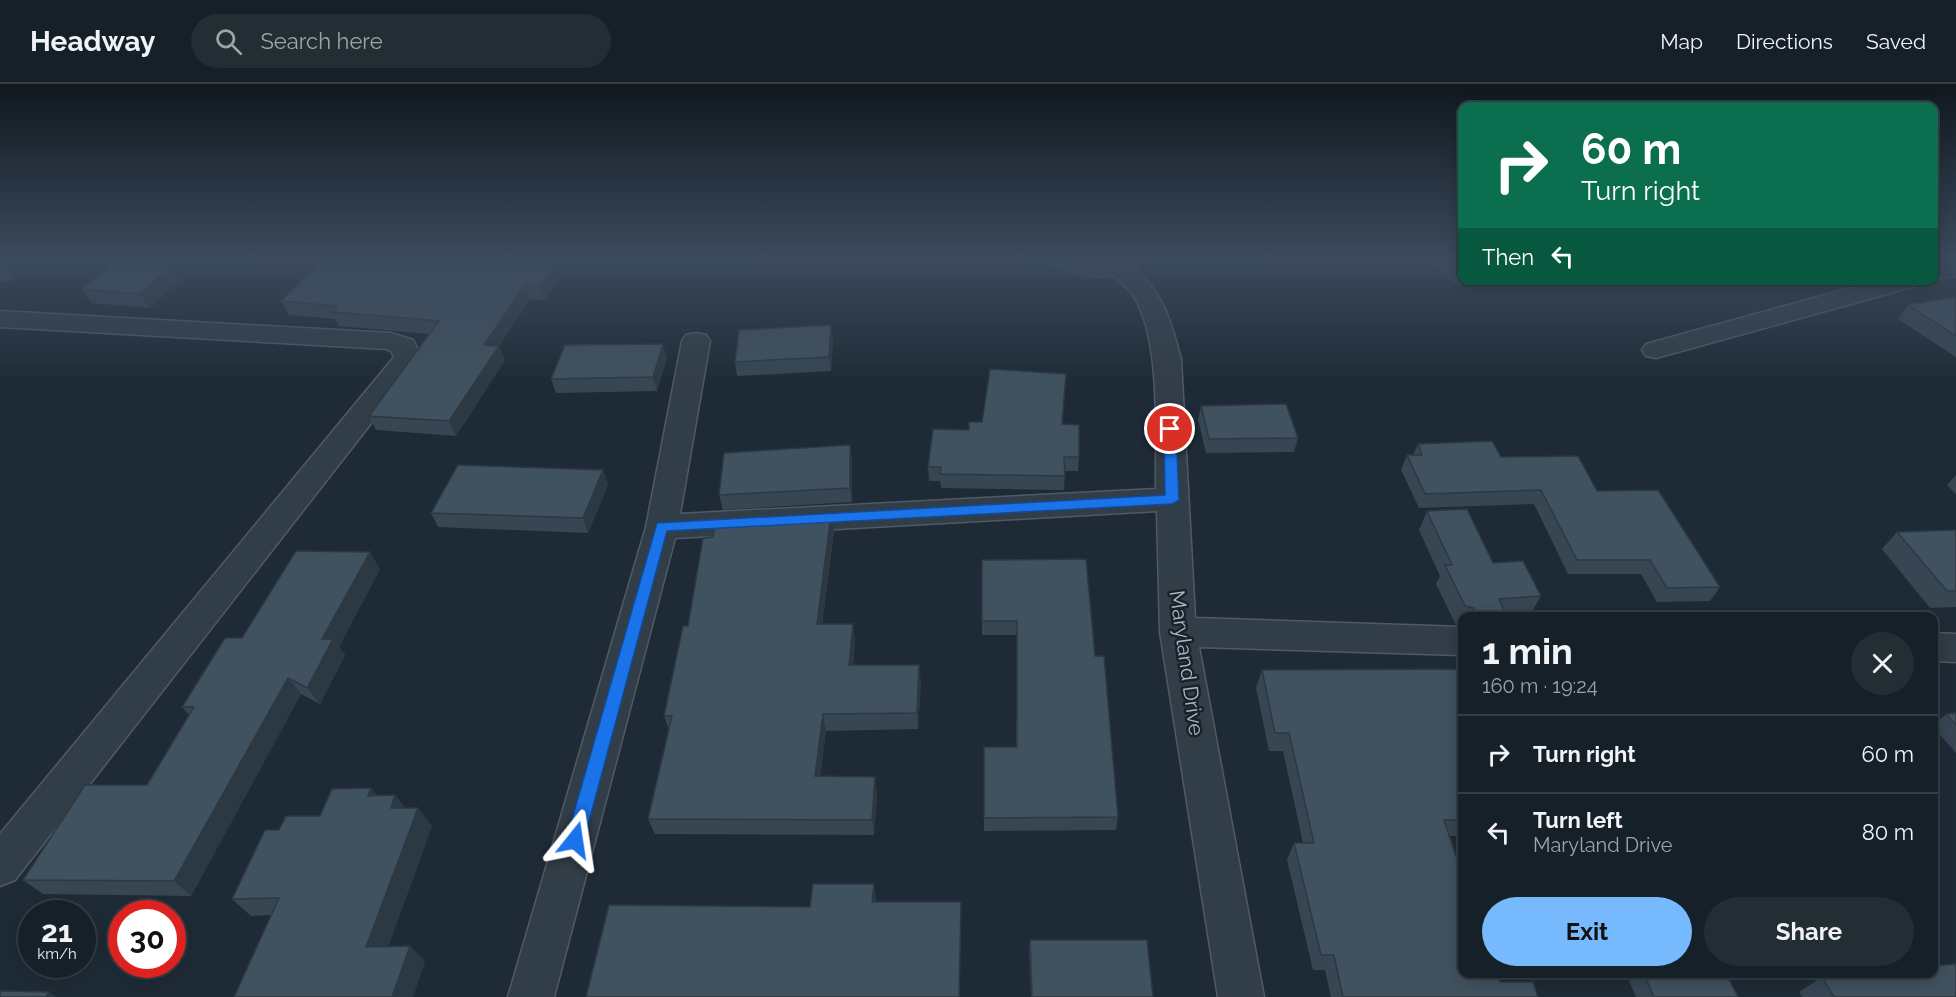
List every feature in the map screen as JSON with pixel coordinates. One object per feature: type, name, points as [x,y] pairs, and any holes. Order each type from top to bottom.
[{"type":"street","name":"Maryland Drive","points":[[1147,299],[1157,320],[1166,353],[1178,632],[1241,997]]},
{"type":"street","points":[[1656,350],[1843,299]]},
{"type":"street","points":[[0,319],[391,341],[403,346],[408,358],[0,866]]},
{"type":"street","points":[[531,997],[662,527],[696,341]]},
{"type":"street","points":[[662,527],[1172,500]]},
{"type":"street","points":[[1178,632],[1458,640]]},
{"type":"street","points":[[1938,647],[1956,648]]},
{"type":"building","points":[[283,299],[516,299],[484,345],[499,346],[449,421],[369,416],[439,321],[332,312],[337,306],[281,301]]},
{"type":"building","points":[[1956,299],[1956,336],[1908,305]]},
{"type":"building","points":[[831,325],[829,357],[735,362],[739,330]]},
{"type":"building","points":[[663,344],[653,377],[551,379],[565,345]]},
{"type":"building","points":[[990,369],[1066,374],[1062,424],[1079,425],[1079,457],[1064,457],[1065,476],[940,474],[941,467],[928,467],[933,429],[969,430],[969,422],[982,422]]},
{"type":"building","points":[[1286,404],[1298,438],[1209,439],[1201,406]]},
{"type":"building","points":[[1492,441],[1501,457],[1578,456],[1597,491],[1658,490],[1720,587],[1667,588],[1650,560],[1577,560],[1541,490],[1425,494],[1407,455],[1422,455],[1418,444]]},
{"type":"building","points":[[850,445],[850,488],[719,495],[724,453]]},
{"type":"building","points":[[458,465],[603,470],[583,518],[431,513]]},
{"type":"building","points":[[1467,509],[1493,563],[1523,561],[1541,596],[1499,599],[1505,612],[1474,612],[1474,608],[1465,606],[1445,565],[1452,565],[1427,511]]},
{"type":"building","points":[[831,514],[817,624],[853,624],[849,665],[919,665],[917,713],[823,714],[815,776],[875,777],[872,820],[648,819],[672,716],[664,716],[683,626],[688,626],[703,538],[713,537],[715,520]]},
{"type":"building","points":[[1956,530],[1956,591],[1947,591],[1897,532]]},
{"type":"building","points":[[296,551],[370,552],[322,639],[333,639],[307,688],[288,678],[174,881],[23,880],[85,785],[147,785],[194,707],[182,707],[225,638],[242,638]]},
{"type":"building","points":[[1086,559],[1095,656],[1104,656],[1118,817],[984,818],[984,747],[1017,747],[1017,621],[982,621],[982,560]]},
{"type":"building","points":[[1458,669],[1458,820],[1444,820],[1458,862],[1458,978],[1498,978],[1500,982],[1533,982],[1538,997],[1343,997],[1334,955],[1321,955],[1294,843],[1314,843],[1289,733],[1275,733],[1262,670]]},
{"type":"building","points":[[1956,713],[1956,725],[1946,714]]},
{"type":"building","points":[[371,788],[368,796],[395,795],[391,808],[418,808],[366,947],[410,946],[392,997],[234,997],[279,898],[232,899],[265,830],[279,830],[286,816],[320,816],[332,789]]},
{"type":"building","points":[[813,884],[874,884],[872,902],[961,902],[959,997],[586,997],[609,905],[810,907]]},
{"type":"building","points":[[1030,940],[1147,940],[1153,997],[1032,997]]},
{"type":"building","points":[[1956,964],[1956,997],[1834,997],[1823,978],[1938,978],[1938,966]]},
{"type":"building","points":[[1646,978],[1728,978],[1738,997],[1654,997]]},
{"type":"building","points":[[0,991],[49,992],[46,997],[0,997]]},
{"type":"route","points":[[575,840],[662,527],[1172,500],[1170,429]]}]
